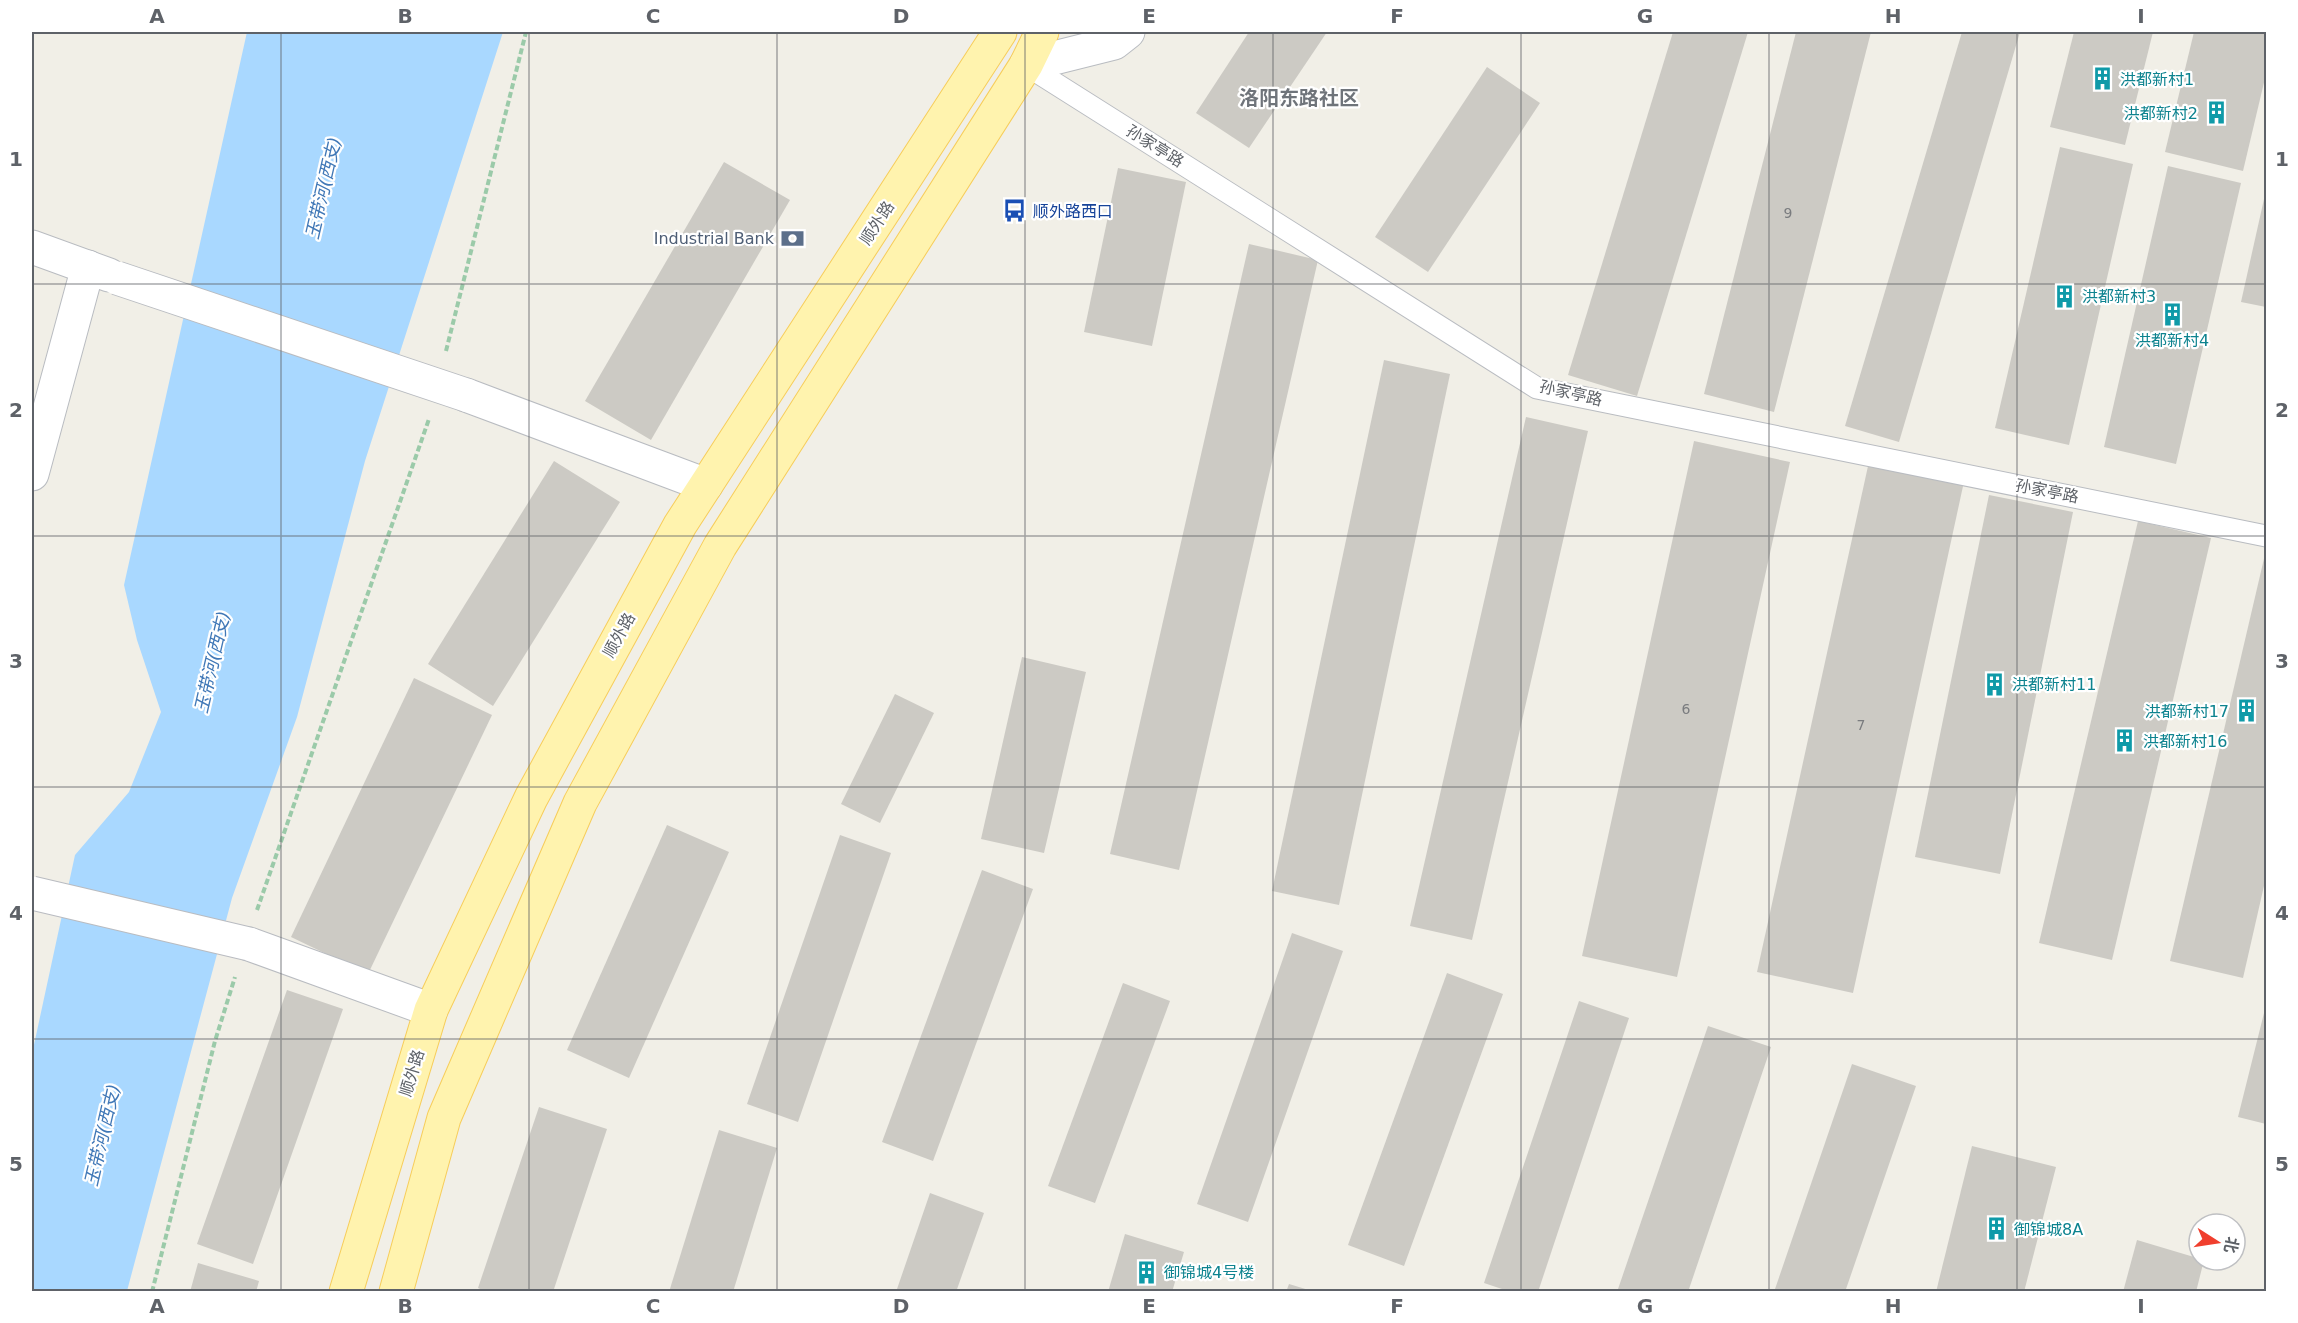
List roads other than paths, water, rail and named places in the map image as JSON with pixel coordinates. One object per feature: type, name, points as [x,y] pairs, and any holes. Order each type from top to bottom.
[{"type":"main road","points":[[396,1292],[444,1118],[580,803],[720,546],[1026,65],[1042,32]]},
{"type":"main road","name":"顺外路","points":[[346,1292],[431,1010],[531,798],[674,535],[994,36]]},
{"type":"street","points":[[1026,65],[1114,43],[1128,32]]},
{"type":"street","points":[[32,247],[466,395],[706,485]]},
{"type":"street","points":[[32,474],[103,272]]},
{"type":"street","points":[[32,893],[251,932],[431,1010]]},
{"type":"lane","name":"孙家亭路","points":[[1026,65],[1538,388],[2266,536]]},
{"type":"water","name":"玉带河(西支)","points":[[247,32],[503,32],[365,461],[297,717],[232,898],[127,1291],[32,1292],[32,1054],[75,855],[129,792],[161,712],[137,640],[124,585]]},
{"type":"place","name":"洪都新村1","points":[[2102,79]]},
{"type":"place","name":"洪都新村2","points":[[2216,113]]},
{"type":"place","name":"顺外路西口","points":[[1015,211]]},
{"type":"place","name":"Industrial Bank","points":[[792,238]]},
{"type":"place","name":"洪都新村3","points":[[2064,296]]},
{"type":"place","name":"洪都新村4","points":[[2172,315]]},
{"type":"place","name":"洪都新村11","points":[[1994,684]]},
{"type":"place","name":"洪都新村17","points":[[2247,711]]},
{"type":"place","name":"洪都新村16","points":[[2125,741]]},
{"type":"place","name":"御锦城8A","points":[[1996,1229]]},
{"type":"place","name":"御锦城4号楼","points":[[1146,1272]]},
{"type":"district","name":"洛阳东路社区","points":[[1299,98]]}]
